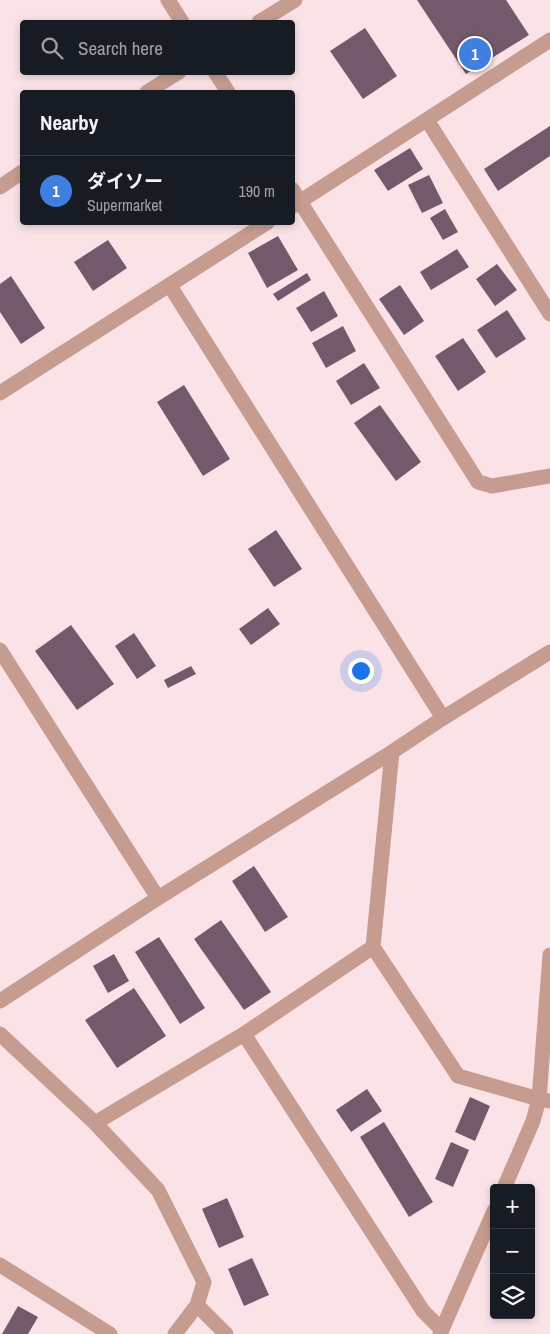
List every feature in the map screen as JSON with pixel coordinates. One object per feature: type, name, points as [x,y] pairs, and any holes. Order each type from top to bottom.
[{"type":"street","points":[[168,0],[181,20]]},
{"type":"street","points":[[262,20],[295,0]]},
{"type":"street","points":[[550,40],[427,120],[295,199],[478,482],[492,486],[550,476]]},
{"type":"street","points":[[151,90],[174,75]]},
{"type":"street","points":[[217,75],[227,90]]},
{"type":"street","points":[[427,120],[550,314]]},
{"type":"street","points":[[0,187],[20,173]]},
{"type":"street","points":[[0,393],[263,225]]},
{"type":"street","points":[[170,286],[442,718]]},
{"type":"street","points":[[0,650],[158,898]]},
{"type":"street","points":[[0,1001],[158,898],[392,752],[442,718],[550,652]]},
{"type":"street","points":[[392,752],[374,947],[458,1076],[545,1100]]},
{"type":"street","points":[[95,1124],[244,1034],[374,947]]},
{"type":"street","points":[[506,1184],[533,1122],[545,1100],[550,956]]},
{"type":"street","points":[[0,1034],[95,1124],[158,1190],[204,1282],[197,1305],[175,1334]]},
{"type":"street","points":[[244,1034],[423,1311],[441,1332],[490,1220]]},
{"type":"street","points":[[0,1265],[110,1334]]},
{"type":"street","points":[[197,1305],[226,1334]]},
{"type":"building","points":[[417,0],[506,0],[529,35],[466,74]]},
{"type":"building","points":[[365,28],[397,76],[363,99],[330,51]]},
{"type":"building","points":[[550,126],[550,156],[498,191],[484,169]]},
{"type":"building","points":[[410,148],[423,169],[388,191],[374,170]]},
{"type":"building","points":[[429,175],[443,203],[422,213],[408,185]]},
{"type":"building","points":[[445,209],[458,232],[443,240],[430,218]]},
{"type":"building","points":[[278,236],[298,270],[267,288],[248,253]]},
{"type":"building","points":[[108,240],[127,268],[93,291],[74,262]]},
{"type":"building","points":[[457,249],[469,267],[431,290],[420,272]]},
{"type":"building","points":[[497,264],[517,290],[495,306],[476,279]]},
{"type":"building","points":[[307,273],[311,280],[278,301],[273,294]]},
{"type":"building","points":[[11,276],[45,328],[21,344],[0,312],[0,284]]},
{"type":"building","points":[[400,285],[424,321],[404,335],[379,299]]},
{"type":"building","points":[[324,291],[338,316],[311,332],[296,308]]},
{"type":"building","points":[[507,310],[526,339],[496,358],[477,330]]},
{"type":"building","points":[[343,326],[356,351],[326,368],[312,343]]},
{"type":"building","points":[[463,338],[486,372],[458,391],[435,356]]},
{"type":"building","points":[[364,363],[380,388],[351,405],[336,381]]},
{"type":"building","points":[[184,385],[230,459],[203,476],[157,402]]},
{"type":"building","points":[[380,405],[421,462],[396,481],[354,423]]},
{"type":"building","points":[[276,530],[302,569],[274,587],[248,549]]},
{"type":"building","points":[[268,608],[280,624],[251,645],[239,629]]},
{"type":"building","points":[[71,625],[114,684],[77,710],[35,651]]},
{"type":"building","points":[[134,633],[156,666],[137,679],[115,646]]},
{"type":"building","points":[[191,666],[196,674],[168,688],[164,680]]},
{"type":"building","points":[[254,866],[288,917],[265,932],[232,881]]},
{"type":"building","points":[[221,920],[271,992],[244,1010],[194,939]]},
{"type":"building","points":[[159,937],[205,1008],[180,1024],[135,952]]},
{"type":"building","points":[[114,954],[129,981],[108,993],[93,966]]},
{"type":"building","points":[[134,988],[166,1036],[117,1068],[85,1020]]},
{"type":"building","points":[[367,1089],[382,1111],[351,1132],[336,1110]]},
{"type":"building","points":[[470,1097],[490,1106],[475,1141],[455,1132]]},
{"type":"building","points":[[384,1122],[433,1202],[409,1217],[360,1137]]},
{"type":"building","points":[[451,1142],[469,1150],[453,1187],[435,1179]]},
{"type":"building","points":[[227,1198],[244,1237],[219,1248],[202,1209]]},
{"type":"building","points":[[252,1258],[269,1295],[244,1306],[228,1269]]},
{"type":"building","points":[[18,1306],[38,1317],[28,1334],[2,1334]]},
{"type":"place","name":"ダイソー","points":[[475,54]]}]
